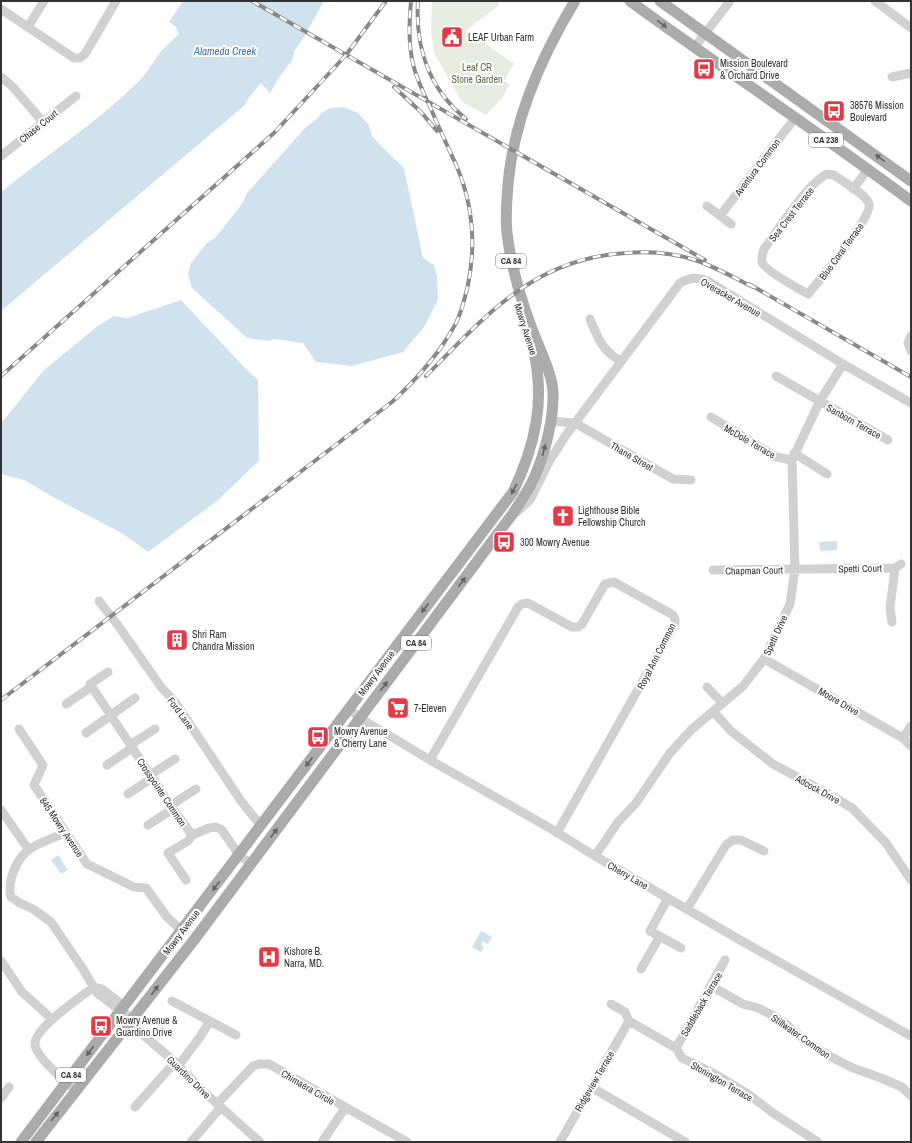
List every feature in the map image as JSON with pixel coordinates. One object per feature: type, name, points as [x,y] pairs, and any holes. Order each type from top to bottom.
[{"type":"main road","name":"Mowry Avenue","points":[[21,1142],[513,492],[523,472],[530,452],[537,422],[540,397],[535,355],[510,278],[504,248],[502,199],[504,177],[509,144],[548,48],[575,1]]},
{"type":"main road","name":"CA 238","points":[[630,1],[694,48],[868,169],[911,202]]},
{"type":"main road","name":"CA 238","points":[[660,1],[911,181]]},
{"type":"main road","name":"Mowry Avenue","points":[[36,1142],[194,940],[251,864],[511,516],[534,478],[541,461],[550,421],[553,392],[548,372],[522,304],[514,275],[507,231],[506,199],[511,160],[528,97]]},
{"type":"main road","points":[[530,452],[541,432],[550,421],[545,417],[543,382],[535,355]]},
{"type":"main road","points":[[490,521],[500,530]]},
{"type":"street","points":[[28,27],[44,1]]},
{"type":"street","points":[[1,9],[74,58],[80,58],[85,54],[116,1]]},
{"type":"street","points":[[694,48],[730,1]]},
{"type":"street","points":[[875,1],[911,28]]},
{"type":"street","points":[[892,77],[911,73]]},
{"type":"street","points":[[1,77],[12,86],[43,122]]},
{"type":"street","name":"Chase Court","points":[[1,156],[76,96]]},
{"type":"street","name":"Aventura Common","points":[[720,216],[795,118]]},
{"type":"street","points":[[853,189],[868,169]]},
{"type":"street","name":"Sea Crest Terrace","points":[[808,294],[785,281],[763,265],[761,260],[764,249],[810,187],[822,176],[828,174],[834,175],[853,189]]},
{"type":"street","name":"Blue Coral Terrace","points":[[808,294],[859,227],[868,212],[869,205],[866,198],[853,189]]},
{"type":"street","points":[[707,206],[731,224]]},
{"type":"street","name":"Overacker Avenue","points":[[575,423],[680,283],[687,279],[698,277],[911,403]]},
{"type":"street","points":[[590,319],[598,340],[606,352],[620,361]]},
{"type":"street","name":"Spetti Drive","points":[[595,856],[618,822],[636,803],[670,753],[691,730],[743,686],[764,659],[790,604],[795,569],[793,456],[820,401],[843,364]]},
{"type":"street","name":"Sanborn Terrace","points":[[776,376],[888,440]]},
{"type":"street","name":"McDole Terrace","points":[[711,417],[776,457],[793,456],[827,474]]},
{"type":"street","points":[[550,421],[575,423]]},
{"type":"street","name":"Thane Street","points":[[575,423],[673,479],[691,480]]},
{"type":"street","name":"Mowry Avenue","points":[[511,516],[530,500],[550,460],[575,423]]},
{"type":"street","name":"Spetti Court","points":[[795,569],[898,566],[890,608],[892,622]]},
{"type":"street","name":"Chapman Court","points":[[713,570],[795,569]]},
{"type":"street","name":"Royal Ann Common","points":[[430,760],[518,607],[522,604],[528,603],[572,627],[578,627],[582,624],[605,584],[614,582],[673,614],[675,624],[557,833]]},
{"type":"street","name":"Ford Lane","points":[[99,601],[162,688],[175,702],[241,801],[261,826]]},
{"type":"street","name":"Moore Drive","points":[[764,659],[903,738],[911,746]]},
{"type":"street","points":[[66,704],[108,672]]},
{"type":"street","name":"Crosspointe Common","points":[[90,686],[192,835],[209,828],[216,827],[222,830],[239,855],[251,864]]},
{"type":"street","points":[[707,687],[722,704]]},
{"type":"street","points":[[86,734],[135,698]]},
{"type":"street","name":"Cherry Lane","points":[[349,709],[360,718],[430,760],[687,909],[910,1032]]},
{"type":"street","name":"Adcock Drive","points":[[713,711],[731,731],[773,764],[852,808],[886,842],[911,880]]},
{"type":"street","points":[[903,738],[911,726]]},
{"type":"street","name":"845 Mowry Avenue","points":[[19,729],[43,765],[34,785],[87,864],[134,887],[146,888],[166,917],[182,930]]},
{"type":"street","points":[[107,765],[155,729]]},
{"type":"street","points":[[128,794],[175,759]]},
{"type":"street","points":[[148,825],[196,789]]},
{"type":"street","points":[[1,810],[29,850]]},
{"type":"street","points":[[65,833],[29,850],[19,861],[11,878],[9,891],[11,898],[20,904],[33,909],[51,922],[97,993],[114,1006],[122,1009]]},
{"type":"street","points":[[186,880],[168,853],[188,841],[192,835]]},
{"type":"street","points":[[687,909],[726,845],[733,840],[741,840],[764,851]]},
{"type":"street","points":[[668,898],[650,931],[681,948]]},
{"type":"street","points":[[641,969],[660,936]]},
{"type":"street","name":"Saddleback Terrace","points":[[676,1048],[726,960]]},
{"type":"street","points":[[1,961],[22,992],[52,1019]]},
{"type":"street","name":"Stillwater Common","points":[[711,986],[743,1004],[758,1008],[772,1015],[785,1023],[805,1041],[820,1051],[853,1068],[902,1087],[911,1096]]},
{"type":"street","points":[[76,1090],[66,1082],[39,1054],[35,1043],[37,1036],[52,1019],[94,987]]},
{"type":"street","points":[[172,1001],[236,1035]]},
{"type":"street","name":"Stonington Terrace","points":[[612,1004],[625,1012],[629,1021],[676,1048],[682,1058],[715,1074],[748,1094],[772,1113],[818,1142]]},
{"type":"street","name":"Guardino Drive","points":[[122,1009],[141,1033],[177,1063],[204,1092],[260,1142]]},
{"type":"street","points":[[135,1107],[200,1037],[210,1021]]},
{"type":"street","name":"Ridgeview Terrace","points":[[560,1142],[629,1021]]},
{"type":"street","name":"Chimaera Circle","points":[[191,1142],[253,1066],[264,1063],[269,1064],[402,1141]]},
{"type":"street","points":[[1,1098],[10,1087]]},
{"type":"street","points":[[591,1087],[685,1142]]},
{"type":"street","points":[[322,1142],[346,1108]]},
{"type":"green space","name":"Leaf CR Stone Garden","points":[[432,1],[500,1],[497,7],[466,30],[514,64],[504,81],[510,84],[502,98],[486,115],[462,102],[434,53],[431,30]]},
{"type":"water","name":"Alameda Creek","points":[[183,1],[324,1],[295,50],[292,60],[270,93],[261,83],[244,106],[1,311],[1,192],[87,126],[121,98],[141,79],[161,51],[179,34],[176,27],[169,22]]},
{"type":"water","points":[[344,107],[358,113],[369,125],[372,136],[404,168],[423,258],[434,265],[437,276],[438,300],[424,327],[403,352],[352,366],[316,362],[303,343],[273,339],[269,341],[247,338],[192,288],[188,274],[191,263],[207,243],[215,238],[242,204],[247,193],[305,128],[318,118],[320,114],[330,108]]},
{"type":"water","points":[[181,300],[258,380],[259,461],[217,501],[148,552],[123,534],[24,480],[1,474],[1,421],[3,421],[44,370],[99,325],[114,316],[127,318]]},
{"type":"water","points":[[837,541],[837,550],[820,551],[819,542]]},
{"type":"water","points":[[58,855],[68,870],[61,874],[51,860]]},
{"type":"water","points":[[481,931],[492,937],[488,944],[483,941],[481,945],[484,947],[481,952],[472,947]]},
{"type":"railway","points":[[252,1],[705,260]]},
{"type":"railway","points":[[1,376],[274,133],[346,55],[386,1]]},
{"type":"railway","points":[[1,700],[392,402],[427,365],[450,334],[460,314],[468,285],[472,255],[472,225],[467,196],[457,167],[421,87],[413,64],[409,32],[411,1]]},
{"type":"railway","points":[[418,1],[419,35],[427,66],[442,94],[466,119]]},
{"type":"railway","points":[[394,87],[421,112],[437,131]]},
{"type":"railway","points":[[426,376],[470,332],[514,294],[539,278],[565,266],[594,257],[635,252],[672,254],[705,264],[753,287]]},
{"type":"railway","points":[[749,284],[911,377]]},
{"type":"place","name":"LEAF Urban Farm","points":[[452,37]]},
{"type":"place","name":"Mission Boulevard & Orchard Drive","points":[[704,69]]},
{"type":"place","name":"38576 Mission Boulevard","points":[[834,111]]},
{"type":"place","name":"Lighthouse Bible Fellowship Church","points":[[563,516]]},
{"type":"place","name":"300 Mowry Avenue","points":[[504,542]]},
{"type":"place","name":"Shri Ram Chandra Mission","points":[[177,640]]},
{"type":"place","name":"7-Eleven","points":[[398,708]]},
{"type":"place","name":"Mowry Avenue & Cherry Lane","points":[[318,737]]},
{"type":"place","name":"Kishore B. Narra, MD.","points":[[269,957]]},
{"type":"place","name":"Mowry Avenue & Guardino Drive","points":[[101,1026]]}]
